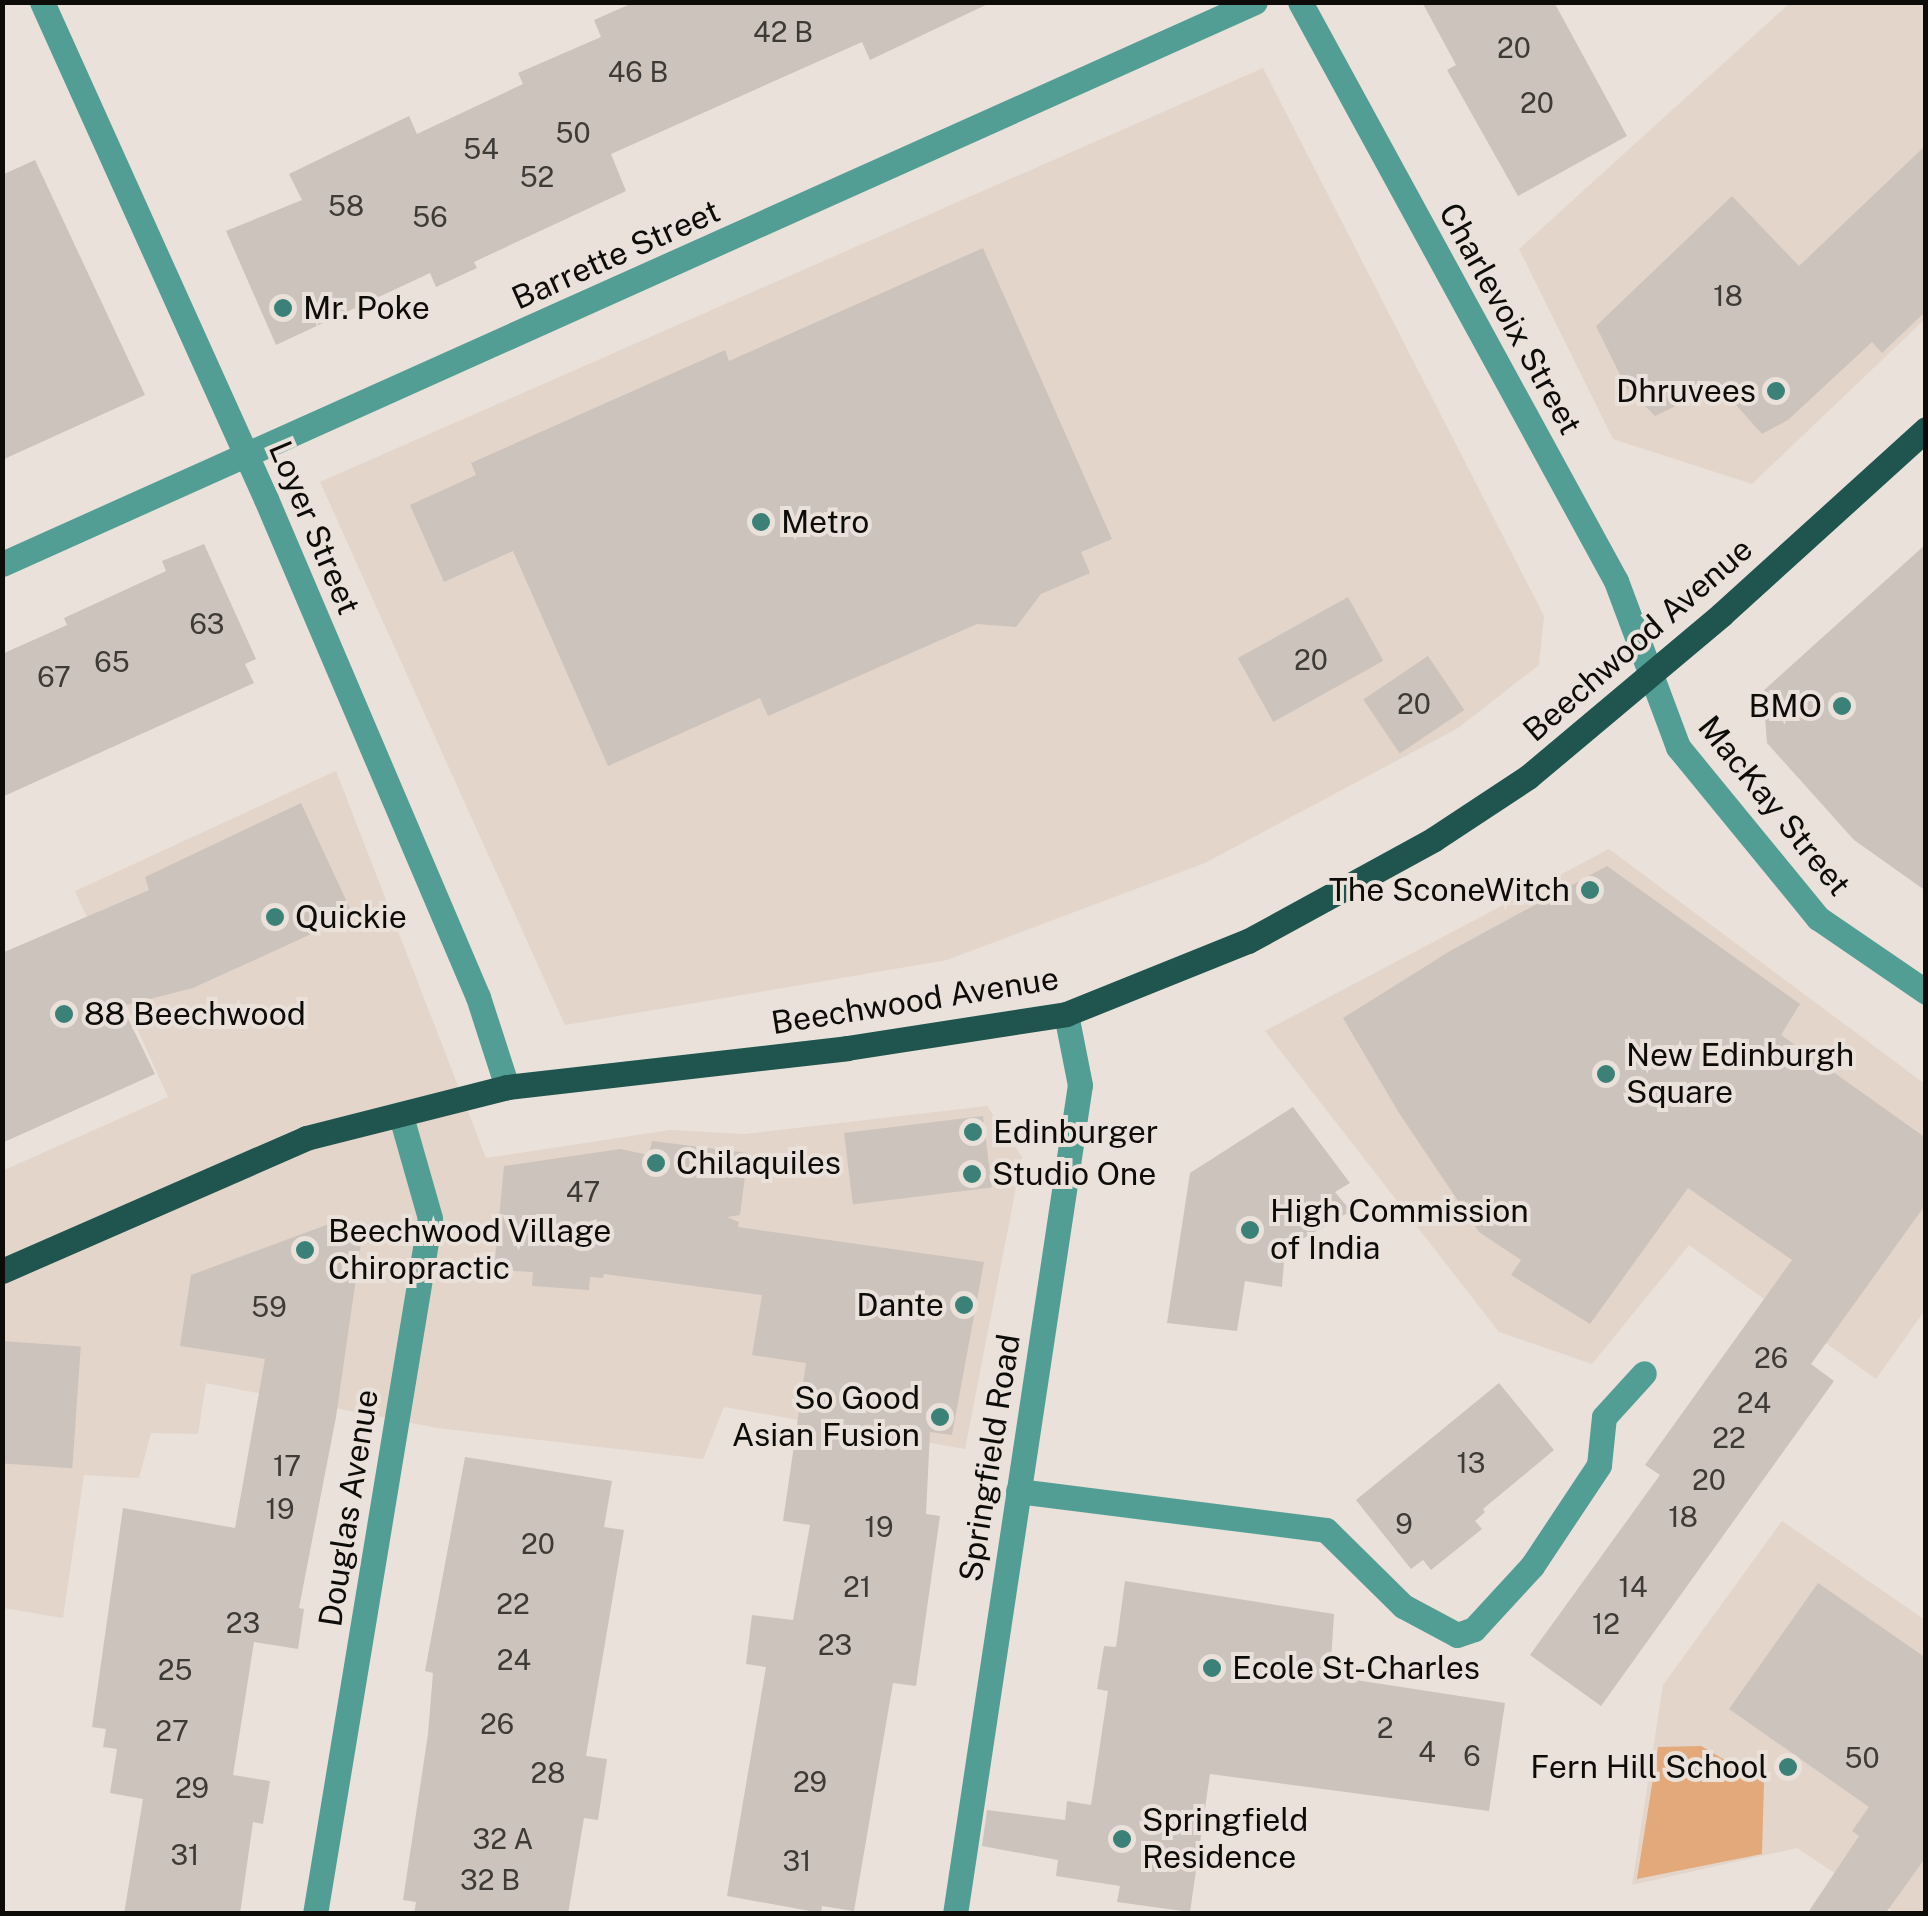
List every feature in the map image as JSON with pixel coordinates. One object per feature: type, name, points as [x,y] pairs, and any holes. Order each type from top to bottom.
[{"type":"main road","name":"Beechwood Avenue","points":[[2,1271],[306,1138],[507,1088],[846,1048],[1066,1014],[1248,941],[1434,839],[1528,778],[1722,614],[1926,429]]},
{"type":"street","name":"Loyer Street","points":[[42,2],[248,456],[478,996],[507,1088]]},
{"type":"street","name":"Barrette Street","points":[[2,564],[1255,2]]},
{"type":"street","name":"Charlevoix Street","points":[[1300,2],[1616,581],[1650,673]]},
{"type":"street","name":"MacKay Street","points":[[1650,673],[1678,747],[1818,918],[1926,992]]},
{"type":"street","name":"Springfield Road","points":[[955,1914],[1080,1085],[1066,1014]]},
{"type":"street","name":"Douglas Avenue","points":[[315,1914],[430,1218],[401,1116]]},
{"type":"street","points":[[1018,1491],[1326,1530],[1403,1606],[1457,1635],[1474,1630],[1532,1566],[1599,1466],[1604,1417],[1644,1373]]},
{"type":"shaded area","points":[[1790,3],[1925,3],[1925,319],[1752,484],[1613,439],[1519,249]]},
{"type":"shaded area","points":[[1263,68],[1544,616],[1539,665],[1458,728],[1205,863],[947,960],[565,1025],[320,482]]},
{"type":"shaded area","points":[[336,771],[486,1158],[670,1130],[745,1134],[987,1106],[1022,1157],[965,1449],[724,1407],[703,1459],[437,1428],[206,1383],[198,1434],[151,1433],[139,1478],[84,1475],[63,1618],[3,1608],[2,1171],[168,1097],[75,891]]},
{"type":"shaded area","name":"New Edinburgh Square","points":[[1609,849],[1925,1084],[1925,1310],[1876,1379],[1689,1245],[1592,1364],[1499,1332],[1265,1031]]},
{"type":"shaded area","name":"Fern Hill School","points":[[1782,1521],[1925,1620],[1925,1913],[1895,1913],[1797,1848],[1632,1885],[1663,1685]]},
{"type":"shaded area","points":[[1701,1746],[1764,1783],[1762,1854],[1637,1879],[1658,1747]]},
{"type":"building","points":[[635,2],[992,2],[870,60],[862,42],[611,154],[626,191],[474,262],[477,268],[436,287],[430,273],[276,345],[226,231],[302,200],[289,174],[409,116],[417,134],[523,84],[518,73],[601,37],[594,20]]},
{"type":"building","points":[[1422,2],[1554,2],[1627,136],[1518,196],[1447,70],[1456,65]]},
{"type":"building","points":[[1926,145],[1926,311],[1882,353],[1872,342],[1788,420],[1762,434],[1736,405],[1694,397],[1655,416],[1626,387],[1596,326],[1732,196],[1799,266]]},
{"type":"building","points":[[35,160],[145,395],[2,460],[2,175]]},
{"type":"building","name":"Metro","points":[[983,248],[1112,539],[1081,552],[1090,573],[1041,594],[1016,627],[977,624],[768,716],[760,698],[608,766],[513,551],[444,582],[410,505],[476,475],[471,463],[725,350],[729,361]]},
{"type":"building","points":[[204,544],[256,659],[245,664],[254,683],[2,797],[2,654],[67,625],[64,618],[166,571],[162,561]]},
{"type":"building","points":[[1926,544],[1926,891],[1854,840],[1767,743],[1763,691]]},
{"type":"building","points":[[1348,597],[1383,661],[1273,722],[1238,658]]},
{"type":"building","points":[[1428,656],[1464,710],[1400,754],[1363,700]]},
{"type":"building","points":[[301,803],[353,915],[193,988],[122,1006],[155,1074],[2,1143],[2,953],[149,890],[145,877]]},
{"type":"building","name":"New Edinburgh Square","points":[[1607,866],[1800,1004],[1781,1035],[1926,1138],[1926,1204],[1811,1364],[1834,1381],[1601,1706],[1530,1655],[1660,1475],[1645,1465],[1792,1260],[1688,1188],[1590,1324],[1511,1275],[1521,1260],[1479,1232],[1399,1113],[1343,1018],[1450,951]]},
{"type":"building","name":"High Commission of India","points":[[1293,1107],[1350,1183],[1335,1192],[1351,1211],[1285,1249],[1282,1287],[1245,1281],[1237,1331],[1167,1323],[1190,1173]]},
{"type":"building","points":[[983,1116],[992,1187],[853,1205],[844,1133]]},
{"type":"building","points":[[652,1141],[748,1153],[740,1215],[727,1217],[739,1222],[738,1227],[984,1262],[952,1435],[930,1432],[926,1514],[940,1516],[916,1686],[893,1683],[854,1911],[822,1906],[821,1913],[727,1896],[766,1667],[746,1664],[752,1615],[793,1620],[810,1525],[783,1521],[806,1363],[752,1355],[762,1295],[604,1274],[603,1278],[590,1277],[589,1290],[532,1286],[533,1272],[494,1270],[504,1166],[620,1149],[649,1155]]},
{"type":"building","points":[[337,1221],[361,1244],[336,1417],[299,1608],[304,1609],[298,1649],[254,1642],[233,1775],[270,1781],[263,1824],[253,1822],[240,1914],[124,1914],[143,1799],[110,1793],[117,1749],[103,1747],[106,1729],[92,1727],[123,1508],[235,1528],[265,1359],[180,1346],[191,1275]]},
{"type":"building","points":[[2,1341],[81,1347],[72,1468],[2,1463]]},
{"type":"building","points":[[1499,1383],[1554,1450],[1483,1509],[1485,1512],[1475,1521],[1482,1529],[1431,1570],[1423,1560],[1411,1569],[1356,1500]]},
{"type":"building","points":[[465,1457],[612,1481],[604,1527],[624,1530],[586,1756],[607,1759],[598,1820],[584,1818],[568,1914],[414,1914],[416,1902],[403,1900],[428,1734],[433,1673],[425,1671]]},
{"type":"building","points":[[1125,1581],[1334,1614],[1330,1676],[1505,1703],[1489,1811],[1210,1774],[1190,1912],[1117,1902],[1120,1886],[1056,1876],[1058,1860],[982,1846],[987,1810],[1065,1820],[1067,1801],[1091,1805],[1108,1691],[1097,1689],[1104,1646],[1116,1647]]},
{"type":"building","points":[[1818,1583],[1926,1658],[1926,1857],[1885,1914],[1807,1914],[1859,1836],[1852,1831],[1869,1807],[1729,1709]]},
{"type":"place","name":"Mr. Poke","points":[[283,308]]},
{"type":"place","name":"Dhruvees","points":[[1776,391]]},
{"type":"place","name":"Metro","points":[[761,522]]},
{"type":"place","name":"BMO","points":[[1842,706]]},
{"type":"place","name":"The SconeWitch","points":[[1590,890]]},
{"type":"place","name":"Quickie","points":[[275,917]]},
{"type":"place","name":"88 Beechwood","points":[[64,1014]]},
{"type":"place","name":"New Edinburgh Square","points":[[1606,1074]]},
{"type":"place","name":"Edinburger","points":[[973,1132]]},
{"type":"place","name":"Chilaquiles","points":[[656,1163]]},
{"type":"place","name":"Studio One","points":[[972,1174]]},
{"type":"place","name":"High Commission of India","points":[[1250,1230]]},
{"type":"place","name":"Beechwood Village Chiropractic","points":[[305,1250]]},
{"type":"place","name":"Dante","points":[[964,1305]]},
{"type":"place","name":"So Good Asian Fusion","points":[[940,1417]]},
{"type":"place","name":"Ecole St-Charles","points":[[1212,1668]]},
{"type":"place","name":"Fern Hill School","points":[[1788,1767]]},
{"type":"place","name":"Springfield Residence","points":[[1122,1839]]}]
